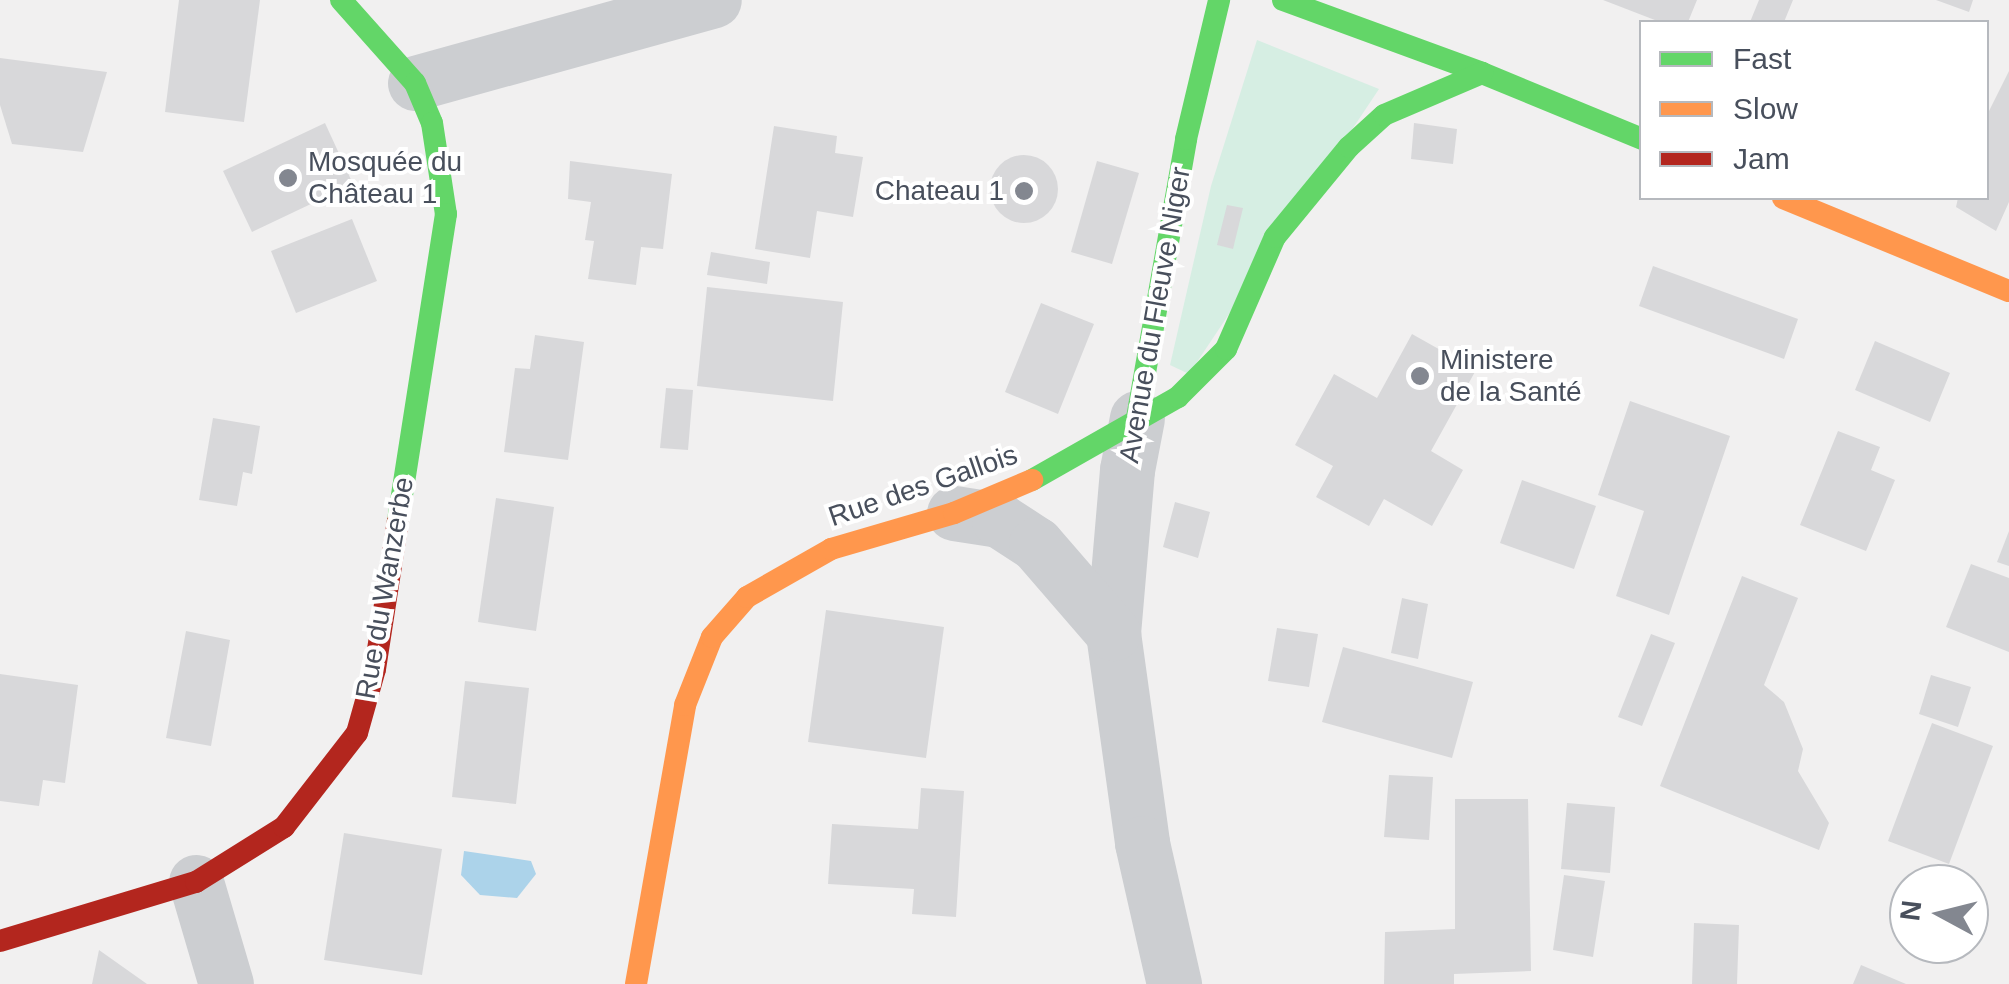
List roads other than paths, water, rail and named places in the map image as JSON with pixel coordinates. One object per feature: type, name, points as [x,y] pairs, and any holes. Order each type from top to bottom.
[{"type":"street","name":"Rue du Wanzerbe","points":[[0,941],[196,882],[284,827],[358,733],[375,669],[446,214],[432,123],[415,82],[341,0]]},
{"type":"street","points":[[415,82],[714,0]]},
{"type":"street","name":"Avenue du Fleuve Niger","points":[[1174,984],[1142,843],[1113,633],[1127,470],[1186,139],[1219,0]]},
{"type":"street","points":[[1283,0],[1639,138]]},
{"type":"street","name":"Rue des Gallois","points":[[636,984],[685,705],[712,636],[747,597],[831,549],[954,513],[1044,475],[1136,418],[1178,398],[1226,349],[1255,274],[1275,237],[1350,147],[1384,115],[1482,74]]},
{"type":"street","points":[[1788,200],[2009,291]]},
{"type":"street","points":[[954,513],[999,520],[1036,544],[1113,633]]},
{"type":"street","points":[[196,882],[226,984]]},
{"type":"water","points":[[464,851],[531,861],[536,874],[517,898],[480,895],[461,875]]},
{"type":"place","name":"Mosquée du Château 1","points":[[288,178]]},
{"type":"place","name":"Chateau 1","points":[[1024,191]]},
{"type":"place","name":"Ministere de la Santé","points":[[1420,376]]}]
